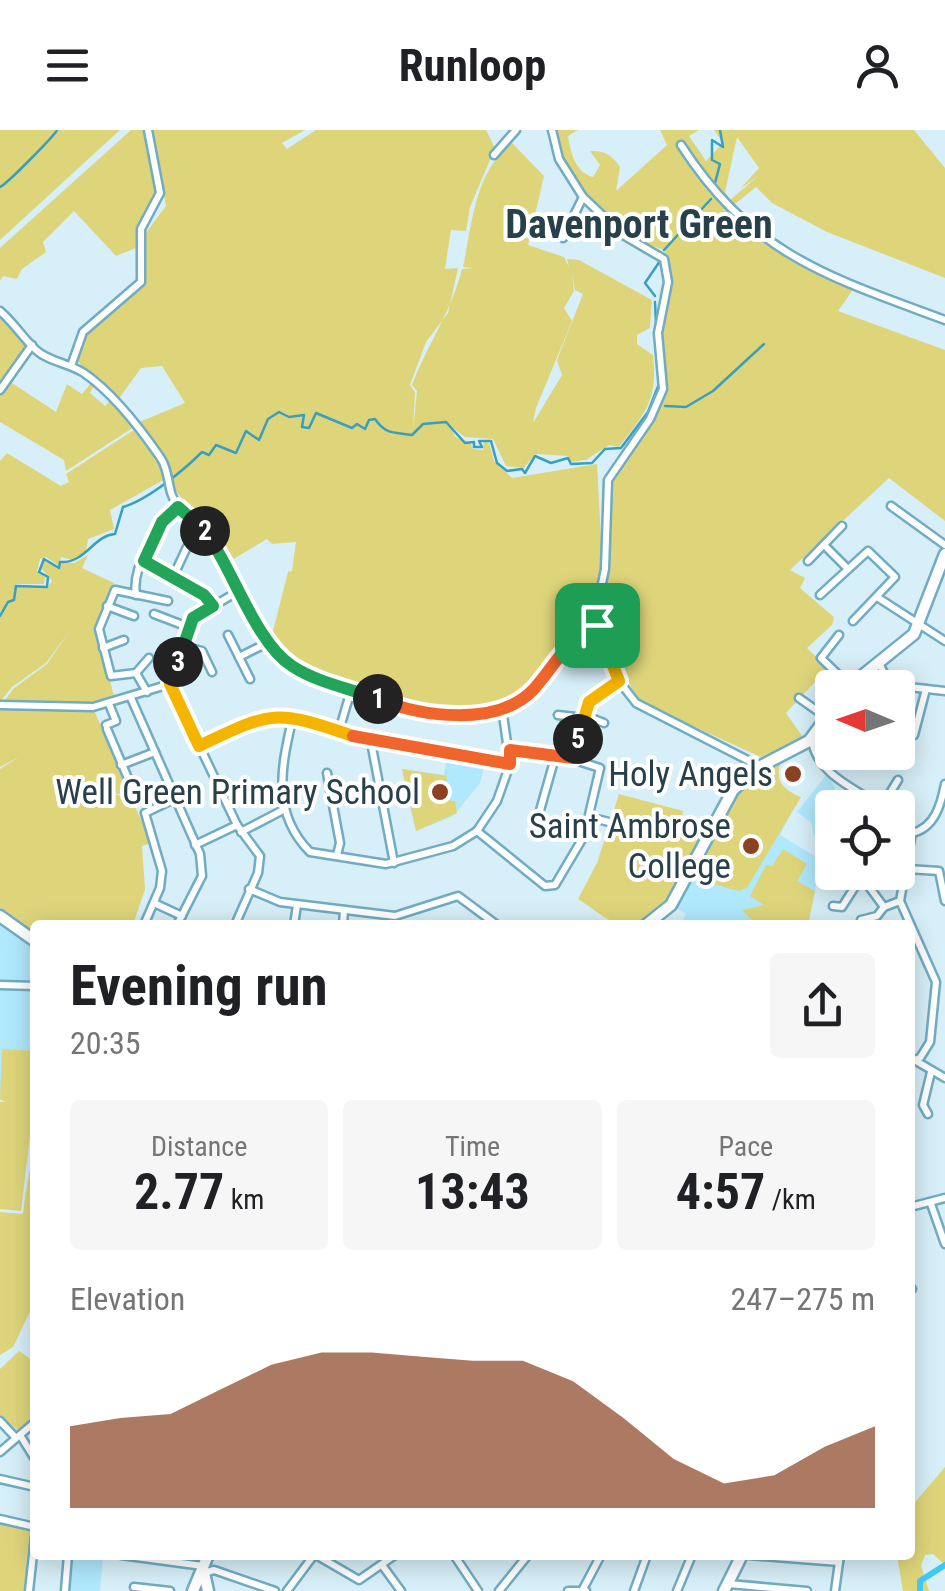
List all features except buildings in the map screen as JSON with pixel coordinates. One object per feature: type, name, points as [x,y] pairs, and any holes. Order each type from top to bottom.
[{"type":"main road","points":[[870,670],[903,648],[919,626],[945,554]]},
{"type":"main road","points":[[652,920],[671,905],[732,790],[760,767],[798,749],[815,734]]},
{"type":"main road","points":[[0,916],[30,938]]},
{"type":"main road","points":[[725,1588],[739,1560]]},
{"type":"main road","points":[[192,1591],[206,1565]]},
{"type":"main road","points":[[206,1565],[208,1591]]},
{"type":"street","points":[[71,366],[82,332],[142,282],[140,230],[160,193],[148,130]]},
{"type":"street","points":[[494,154],[516,130]]},
{"type":"street","points":[[552,130],[559,159],[583,197],[623,236],[664,259],[668,273],[658,316],[663,389],[650,419],[608,480],[604,494],[605,569],[595,604],[597,625],[619,681],[645,709],[747,756],[760,767]]},
{"type":"street","points":[[681,145],[724,205],[765,240],[836,280],[945,320]]},
{"type":"street","points":[[564,238],[583,197]]},
{"type":"street","points":[[0,311],[32,346],[71,366],[120,406],[159,455],[178,507],[219,550],[237,592],[269,642],[291,666],[402,707],[461,714],[502,708],[526,697],[572,640],[597,625]]},
{"type":"street","points":[[0,390],[32,346]]},
{"type":"street","points":[[891,506],[945,545]]},
{"type":"street","points":[[136,595],[134,582],[162,522],[178,507]]},
{"type":"street","points":[[808,561],[842,526]]},
{"type":"street","points":[[824,545],[848,570]]},
{"type":"street","points":[[173,577],[187,547]]},
{"type":"street","points":[[820,596],[868,551],[895,576],[854,621]]},
{"type":"street","points":[[144,561],[204,595],[213,606]]},
{"type":"street","points":[[149,658],[136,673],[114,678],[99,629],[115,590],[168,601]]},
{"type":"street","points":[[237,592],[188,627],[170,684],[239,829],[260,856],[258,873],[237,920]]},
{"type":"street","points":[[877,597],[945,641]]},
{"type":"street","points":[[107,606],[134,616]]},
{"type":"street","points":[[154,614],[188,627]]},
{"type":"street","points":[[833,670],[821,658],[839,634]]},
{"type":"street","points":[[228,635],[250,680]]},
{"type":"street","points":[[102,648],[124,640]]},
{"type":"street","points":[[239,657],[269,642]]},
{"type":"street","points":[[182,646],[202,651],[212,672]]},
{"type":"street","points":[[880,663],[890,684],[945,691]]},
{"type":"street","points":[[136,673],[148,692]]},
{"type":"street","points":[[573,758],[589,702],[619,681]]},
{"type":"street","points":[[0,705],[108,704],[170,684]]},
{"type":"street","points":[[338,731],[351,690]]},
{"type":"street","points":[[915,732],[926,690]]},
{"type":"street","points":[[131,698],[196,845],[202,876],[180,920]]},
{"type":"street","points":[[799,698],[815,706]]},
{"type":"street","points":[[108,704],[116,722],[106,727],[136,797]]},
{"type":"street","points":[[292,716],[279,777],[285,809],[310,852],[394,863],[453,846],[477,831],[497,801],[510,764],[502,708]]},
{"type":"street","points":[[558,714],[584,716],[604,723]]},
{"type":"street","points":[[199,746],[259,718],[292,716],[371,742],[510,764]]},
{"type":"street","points":[[812,738],[815,749]]},
{"type":"street","points":[[371,742],[394,863]]},
{"type":"street","points":[[798,749],[815,755]]},
{"type":"street","points":[[477,831],[544,886],[555,885],[565,872],[589,818],[600,768],[556,754],[510,750]]},
{"type":"street","points":[[121,765],[155,752]]},
{"type":"street","points":[[535,828],[556,754]]},
{"type":"street","points":[[830,770],[855,790]]},
{"type":"street","points":[[326,773],[340,842],[337,855]]},
{"type":"street","points":[[892,790],[898,780]]},
{"type":"street","points":[[915,831],[926,828],[935,816],[945,784]]},
{"type":"street","points":[[146,920],[154,903],[161,857],[148,831],[145,813],[176,798]]},
{"type":"street","points":[[196,845],[285,809]]},
{"type":"street","points":[[589,818],[610,822]]},
{"type":"street","points":[[915,870],[939,872],[945,901]]},
{"type":"street","points":[[832,906],[842,907],[856,885],[867,884],[884,907]]},
{"type":"street","points":[[249,889],[297,905],[395,916],[458,896],[490,920]]},
{"type":"street","points":[[902,890],[900,900],[909,920]]},
{"type":"street","points":[[861,920],[877,916],[884,907],[900,900]]},
{"type":"street","points":[[154,903],[182,916]]},
{"type":"street","points":[[295,920],[297,905]]},
{"type":"street","points":[[343,920],[344,910]]},
{"type":"street","points":[[915,932],[941,982],[930,1042],[915,1059]]},
{"type":"street","points":[[0,985],[30,986]]},
{"type":"street","points":[[934,1012],[945,1014]]},
{"type":"street","points":[[915,1062],[945,1078]]},
{"type":"street","points":[[928,1114],[923,1102],[931,1072]]},
{"type":"street","points":[[915,1207],[945,1198]]},
{"type":"street","points":[[931,1204],[945,1244]]},
{"type":"street","points":[[0,1421],[30,1452]]},
{"type":"street","points":[[0,1452],[30,1426]]},
{"type":"street","points":[[0,1479],[30,1486]]},
{"type":"street","points":[[0,1519],[30,1526]]},
{"type":"street","points":[[30,1591],[33,1560]]},
{"type":"street","points":[[65,1591],[68,1560]]},
{"type":"street","points":[[164,1560],[206,1565],[275,1591]]},
{"type":"street","points":[[287,1591],[311,1560]]},
{"type":"street","points":[[324,1560],[359,1580],[388,1560]]},
{"type":"street","points":[[457,1560],[478,1591]]},
{"type":"street","points":[[499,1591],[517,1560]]},
{"type":"street","points":[[568,1591],[585,1590],[600,1560]]},
{"type":"street","points":[[634,1591],[645,1560]]},
{"type":"street","points":[[676,1591],[690,1560]]},
{"type":"street","points":[[835,1591],[840,1560]]},
{"type":"street","points":[[382,1565],[401,1591]]},
{"type":"street","points":[[134,1587],[170,1591]]},
{"type":"street","points":[[725,1588],[807,1591]]},
{"type":"shaded area","points":[[0,130],[120,130],[0,240]]},
{"type":"shaded area","points":[[131,130],[144,130],[157,193],[138,228],[136,248],[116,256],[74,211],[43,242],[46,252],[22,269],[17,279],[3,276],[0,281],[0,248]]},
{"type":"shaded area","points":[[151,130],[305,130],[282,143],[287,149],[316,130],[486,130],[495,148],[470,207],[466,231],[451,230],[445,269],[458,268],[450,304],[462,269],[474,268],[463,267],[483,183],[490,168],[512,143],[544,176],[528,245],[564,257],[569,267],[567,259],[579,260],[652,300],[650,328],[637,335],[637,344],[653,355],[652,395],[619,447],[609,445],[586,460],[570,462],[568,456],[535,454],[524,468],[506,466],[493,439],[465,437],[452,427],[455,437],[470,442],[473,449],[483,450],[484,441],[489,443],[494,461],[512,478],[597,464],[602,558],[593,622],[568,639],[515,700],[482,710],[451,710],[379,697],[312,672],[286,656],[271,639],[288,572],[292,571],[296,542],[272,544],[267,539],[227,563],[211,533],[175,490],[166,458],[137,423],[185,403],[162,366],[141,368],[118,400],[75,359],[83,334],[145,286],[145,234],[166,206]],"holes":[[[572,273],[575,290],[583,294],[557,360],[562,375],[533,423],[536,408],[572,321],[564,308],[574,291]],[[443,320],[412,385],[417,391],[413,430],[415,392],[410,385],[426,342]]]},
{"type":"shaded area","points":[[552,130],[578,130],[568,136],[575,161],[593,177],[600,165],[590,151],[604,152],[614,159],[620,167],[616,191],[667,145],[660,130],[699,130],[689,136],[706,161],[723,143],[714,130],[914,130],[945,168],[945,278],[827,232],[772,203],[756,187],[734,205],[790,252],[854,288],[838,311],[945,350],[945,521],[889,478],[790,570],[805,578],[800,588],[834,617],[832,625],[807,648],[828,668],[815,670],[815,682],[786,713],[805,740],[765,759],[638,701],[598,617],[605,580],[608,485],[653,419],[666,388],[660,333],[670,271],[664,250],[626,237],[571,183]],"holes":[[[737,137],[759,168],[740,189],[758,176],[730,200],[725,192]]]},
{"type":"shaded area","points":[[0,317],[27,347],[0,385]]},
{"type":"shaded area","points":[[9,381],[56,412],[67,384],[82,394],[91,383],[94,385],[90,393],[105,406],[110,400],[134,427],[66,471],[64,460],[0,422],[0,394]]},
{"type":"shaded area","points":[[134,430],[163,469],[165,479],[110,510],[114,529],[88,539],[86,551],[72,560],[61,557],[59,566],[46,557],[40,559],[37,571],[45,577],[44,584],[16,584],[13,599],[0,612],[0,461],[7,453],[61,486],[69,482],[66,474]]},
{"type":"shaded area","points":[[88,555],[82,568],[114,583],[115,590],[99,629],[115,702],[93,708],[132,796],[104,792],[131,798],[152,843],[142,846],[145,889],[135,920],[30,920],[30,930],[0,908],[0,769],[19,757],[0,767],[0,707],[13,689],[47,664],[69,632],[46,663],[12,687],[0,702],[0,618],[8,603],[15,601],[16,587],[48,587],[52,581],[40,567],[44,560],[59,569],[62,563],[74,563]]},
{"type":"shaded area","name":"Well Green Primary School","points":[[447,756],[485,764],[480,783],[453,816],[416,831],[402,769],[444,775]]},
{"type":"shaded area","points":[[781,762],[782,784],[801,797],[747,888],[739,891],[695,879],[694,873],[710,840],[738,792],[764,769]]},
{"type":"shaded area","name":"Well Green Primary School","points":[[402,769],[447,776],[444,790],[449,791],[448,800],[455,801],[457,813],[416,831]]},
{"type":"shaded area","points":[[827,774],[835,790],[815,790],[815,835],[811,822],[797,812]]},
{"type":"shaded area","points":[[619,794],[683,811],[680,825],[709,834],[675,898],[653,920],[610,920],[578,899],[597,863]]},
{"type":"shaded area","name":"Saint Ambrose College","points":[[729,803],[795,805],[780,835],[815,856],[815,890],[809,920],[683,920],[686,914],[675,907]]},
{"type":"shaded area","points":[[783,849],[807,864],[797,881],[815,891],[809,920],[752,920],[742,910],[764,905],[750,896],[766,865],[772,866]]},
{"type":"shaded area","points":[[0,921],[30,942],[30,983],[0,982]]},
{"type":"shaded area","points":[[0,988],[30,989],[30,1107],[0,1099]]},
{"type":"shaded area","points":[[2,1049],[30,1051],[30,1135],[21,1211],[0,1209],[0,1102],[5,1102],[0,1099]]},
{"type":"shaded area","points":[[30,1163],[30,1311],[13,1347],[0,1355],[0,1212],[23,1214]]},
{"type":"shaded area","points":[[19,1351],[30,1359],[30,1419],[18,1430],[0,1416],[0,1369]]},
{"type":"shaded area","points":[[945,1467],[945,1565],[933,1554],[925,1555],[921,1566],[929,1591],[903,1591],[898,1560],[915,1560],[915,1502]]},
{"type":"shaded area","points":[[0,1521],[30,1528],[30,1543],[25,1591],[0,1591]]},
{"type":"shaded area","points":[[71,1560],[103,1560],[100,1591],[68,1591]]},
{"type":"waterway","points":[[0,187],[57,130]]},
{"type":"waterway","points":[[715,183],[720,164],[712,160],[712,140],[723,147],[720,130]]},
{"type":"waterway","points":[[664,250],[711,199]]},
{"type":"waterway","points":[[655,296],[645,283],[660,261]]},
{"type":"waterway","points":[[0,616],[8,602],[14,600],[16,586],[47,587],[48,577],[39,572],[44,559],[59,568],[60,562],[76,559],[101,539],[115,534],[123,507],[154,491],[202,452],[209,455],[216,445],[236,453],[246,431],[259,440],[268,419],[279,412],[289,417],[304,415],[302,427],[309,428],[316,413],[352,428],[357,424],[365,429],[369,420],[375,419],[387,430],[412,435],[423,424],[446,422],[465,443],[474,442],[474,447],[482,447],[479,441],[491,441],[497,463],[507,471],[522,469],[525,473],[535,456],[551,463],[568,458],[571,464],[592,463],[605,449],[621,448],[648,412],[659,384],[655,302]]},
{"type":"waterway","points":[[665,406],[686,407],[713,391],[764,344]]},
{"type":"waterway","points":[[920,1591],[920,1581],[945,1565]]},
{"type":"place","name":"Holy Angels","points":[[793,774]]},
{"type":"place","name":"Well Green Primary School","points":[[440,792]]},
{"type":"place","name":"Saint Ambrose College","points":[[751,846]]},
{"type":"district","name":"Davenport Green","points":[[639,224]]},
{"type":"route","points":[[178,507],[204,529],[219,550],[237,592],[283,659],[323,682],[402,707],[478,714],[512,705],[532,691],[578,634],[597,625],[619,681],[589,702],[573,758],[510,750],[510,764],[496,762],[371,742],[280,714],[259,718],[199,746],[170,684],[188,627],[193,618],[213,606],[204,595],[144,561],[162,522],[178,507]]}]
